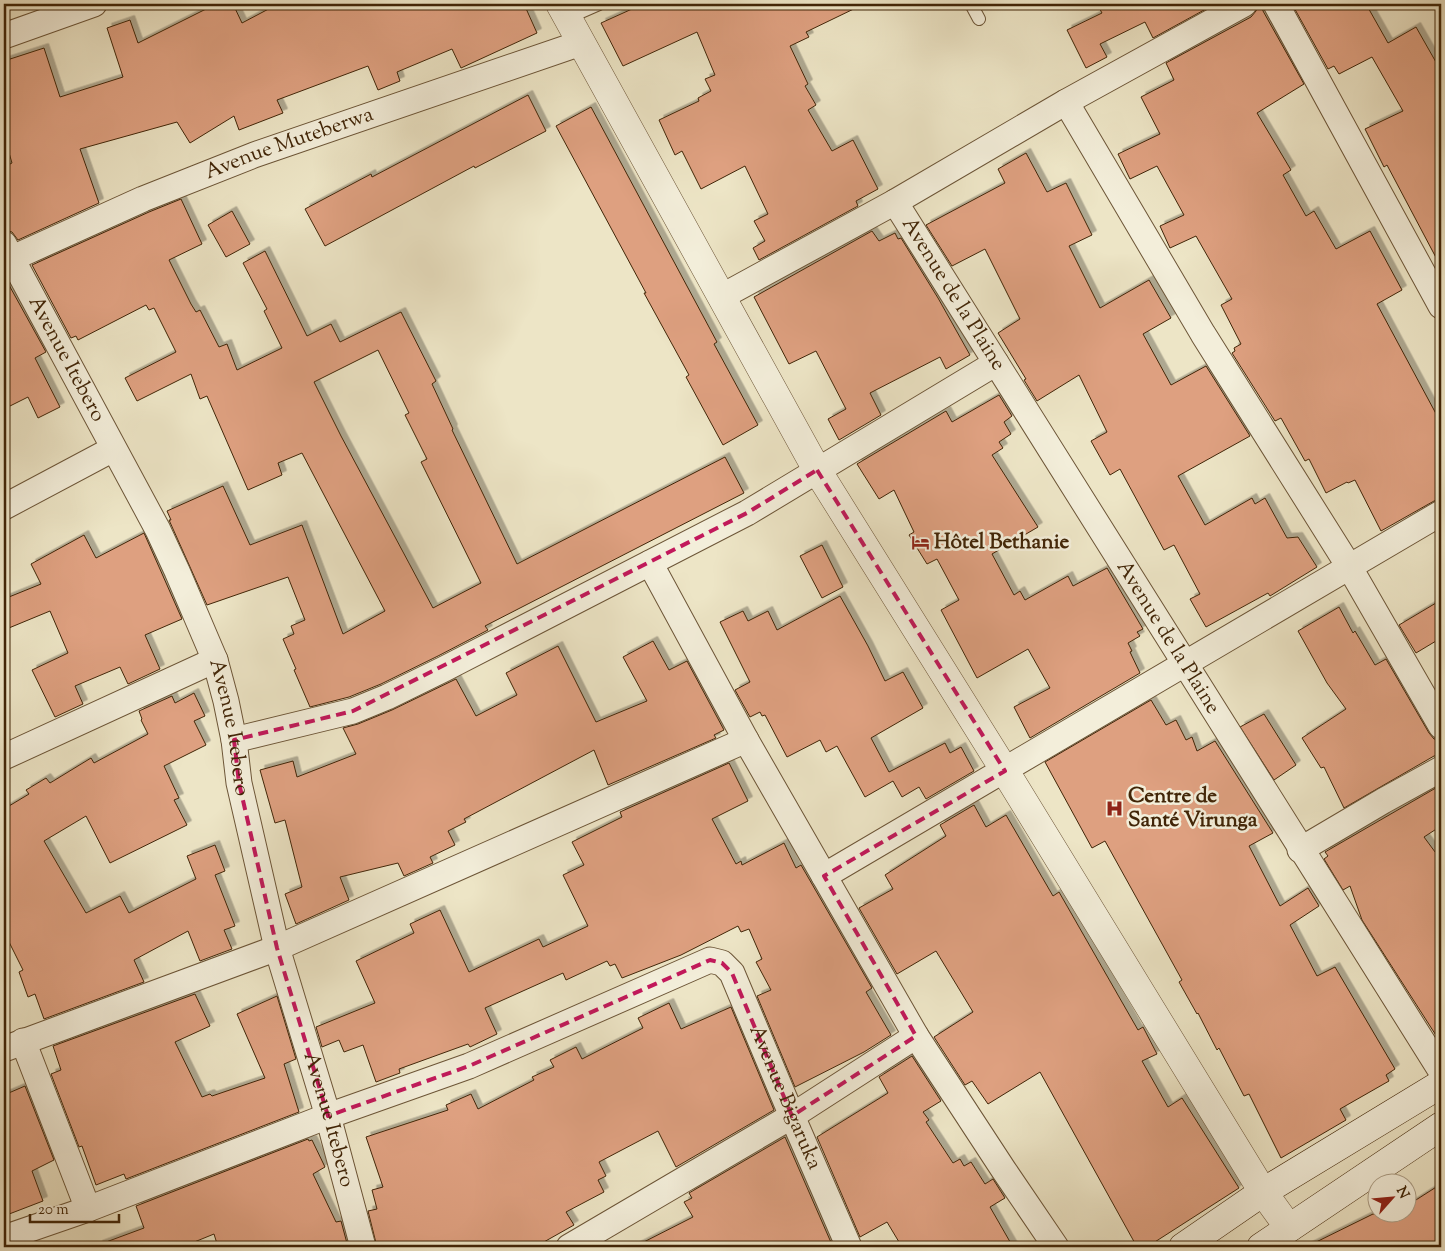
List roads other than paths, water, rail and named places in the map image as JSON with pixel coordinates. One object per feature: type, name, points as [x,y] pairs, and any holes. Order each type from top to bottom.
[{"type":"street","points":[[4,36],[94,4]]},
{"type":"street","points":[[721,298],[895,202],[1066,102],[1244,4]]},
{"type":"street","points":[[1276,4],[1441,306]]},
{"type":"street","points":[[564,11],[817,470],[1005,771],[1263,1192],[1289,1228]]},
{"type":"street","name":"Avenue Muteberwa","points":[[6,255],[254,155],[582,42]]},
{"type":"street","points":[[1066,102],[1203,334],[1350,568],[1441,726]]},
{"type":"street","name":"Avenue de la Plaine","points":[[895,202],[1186,664],[1300,850],[1441,1071]]},
{"type":"street","name":"Avenue Itebero","points":[[6,255],[158,530],[215,660],[234,740],[239,783],[277,948],[328,1116],[363,1247]]},
{"type":"street","points":[[234,740],[353,711],[387,697],[747,513],[996,363]]},
{"type":"street","points":[[4,507],[113,449]]},
{"type":"street","points":[[824,876],[1441,513]]},
{"type":"street","points":[[650,563],[746,740],[916,1036],[1003,1170],[1056,1247]]},
{"type":"street","points":[[4,757],[215,660]]},
{"type":"street","points":[[88,1209],[14,1045],[277,948],[746,740]]},
{"type":"street","points":[[1300,850],[1383,800],[1441,769]]},
{"type":"street","name":"Avenue Bigaruka","points":[[328,1116],[468,1066],[710,960],[722,963],[732,973],[849,1247]]},
{"type":"street","points":[[569,1247],[792,1116],[916,1036]]},
{"type":"street","points":[[1183,1247],[1263,1192],[1441,1084]]},
{"type":"street","points":[[4,1238],[88,1209],[328,1116]]},
{"type":"street","points":[[1261,1247],[1441,1126]]},
{"type":"lane","points":[[564,11],[599,4]]},
{"type":"lane","points":[[971,4],[979,18]]},
{"type":"place","name":"Hôtel Bethanie","points":[[920,543]]},
{"type":"place","name":"Centre de Santé Virunga","points":[[1114,809]]}]
